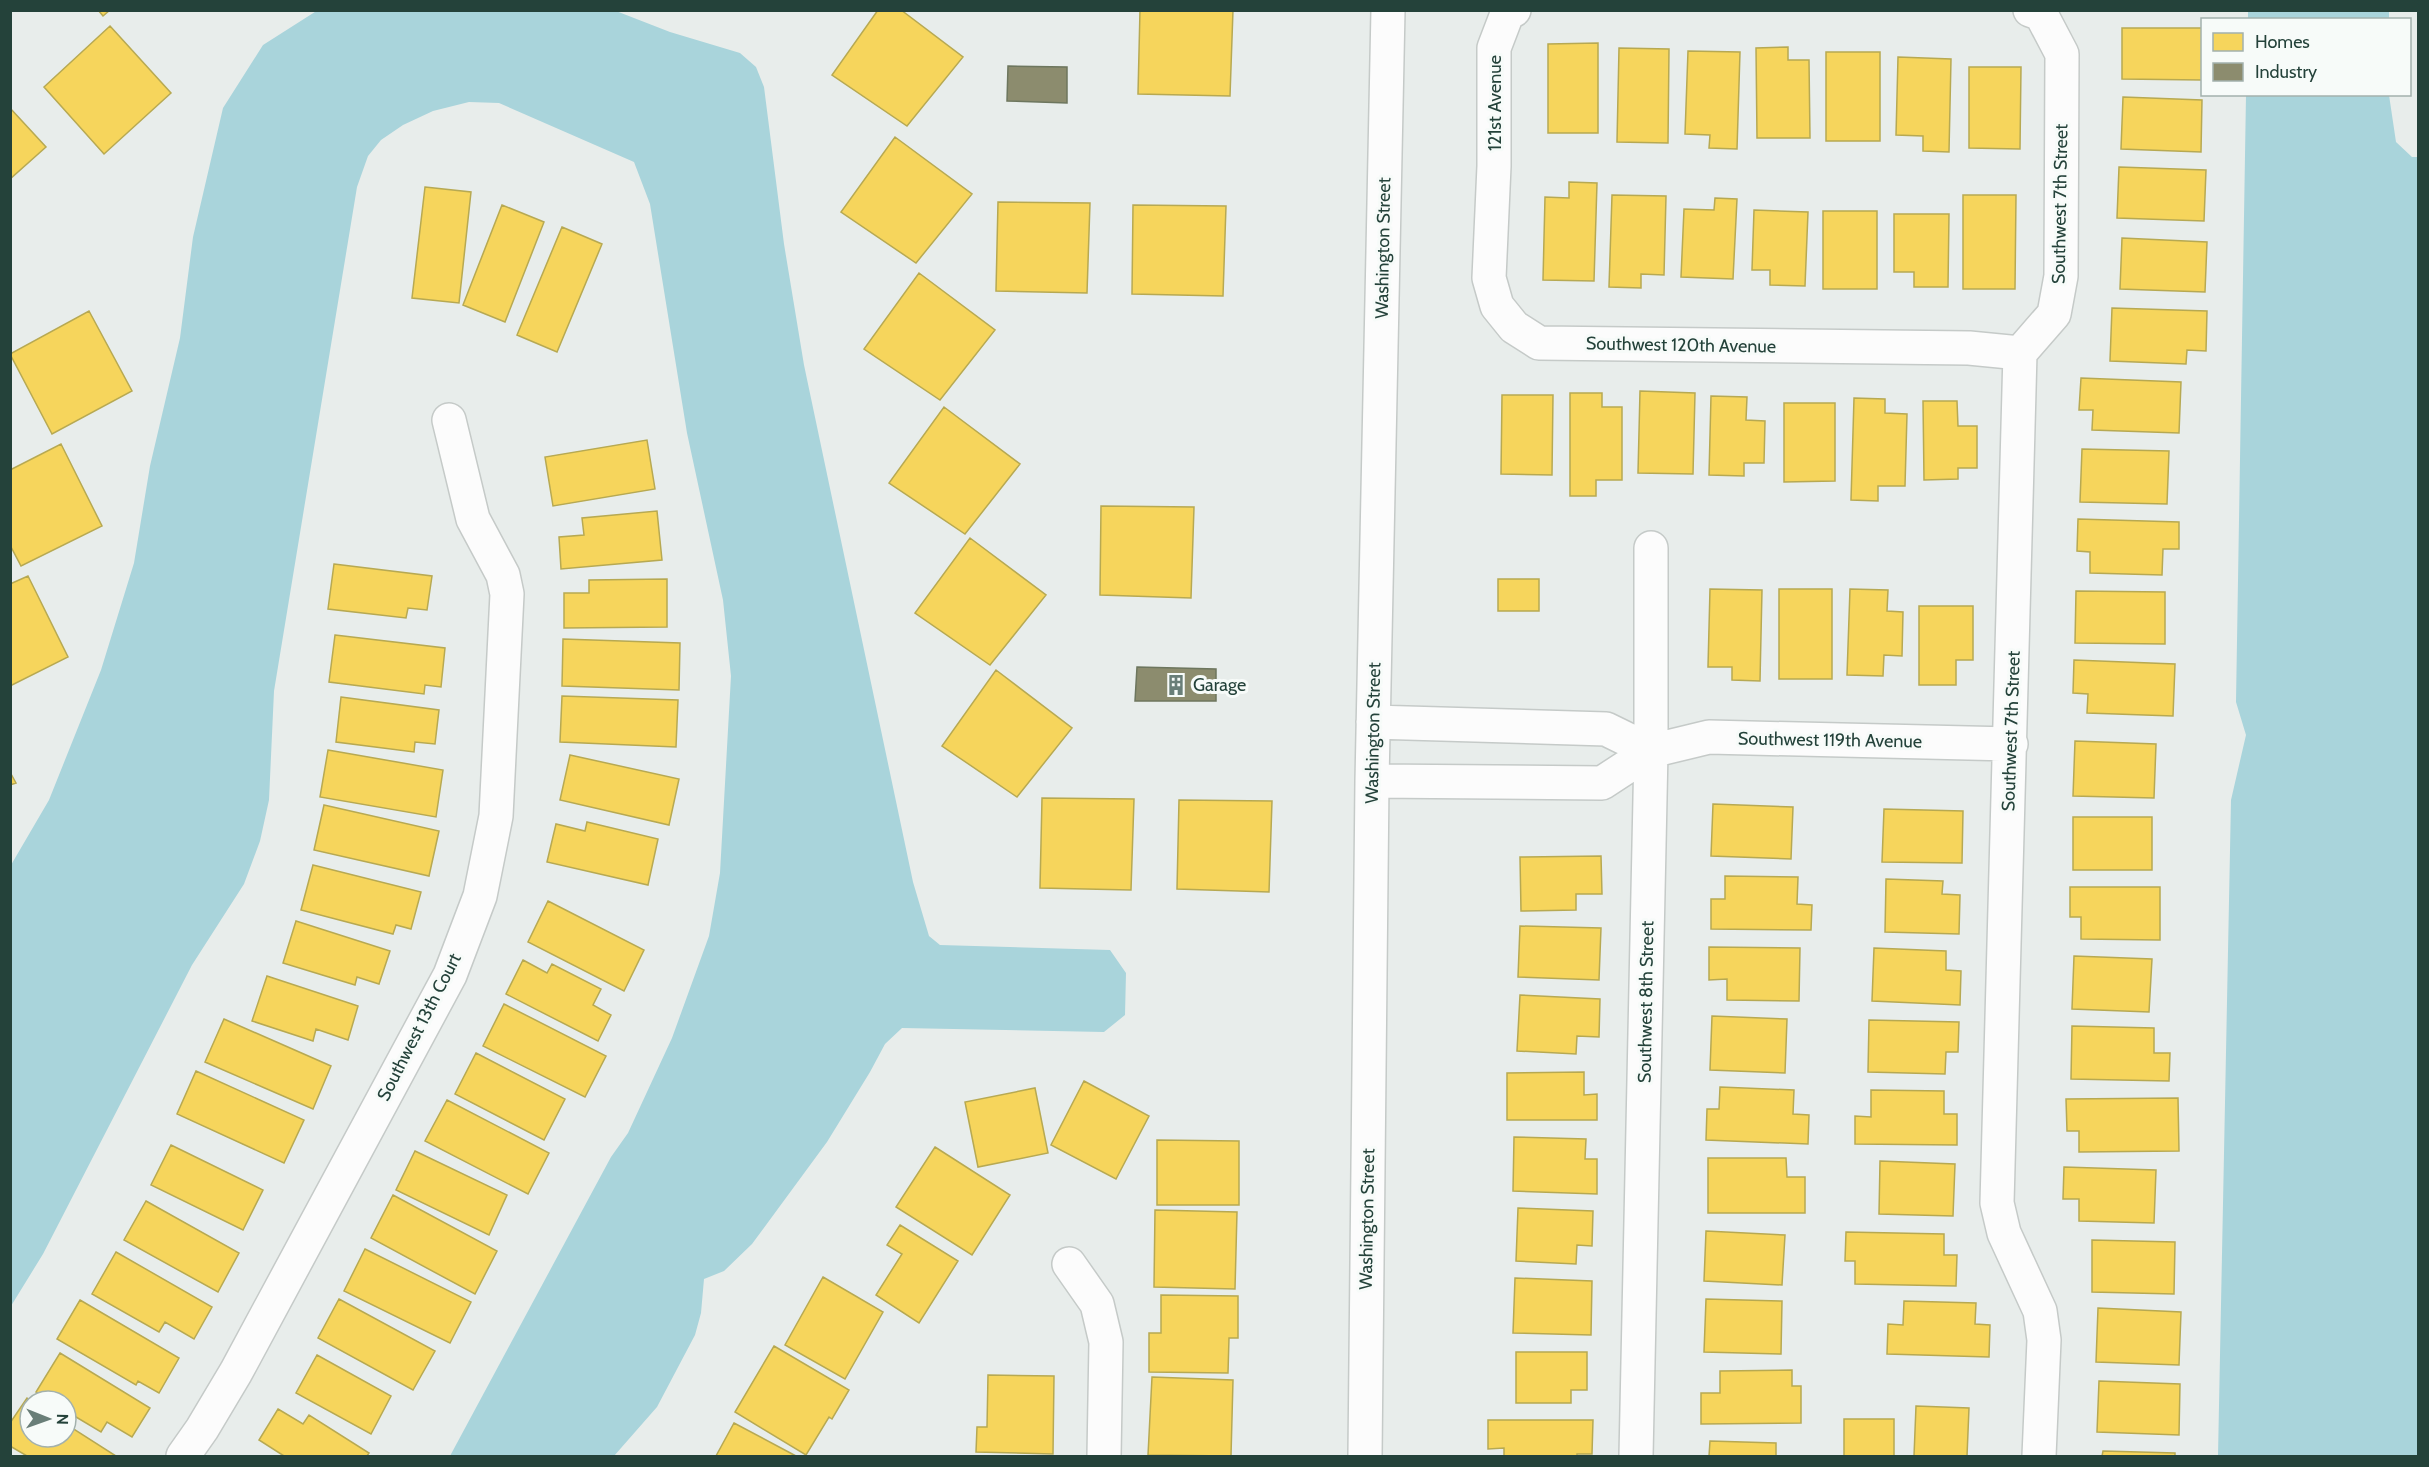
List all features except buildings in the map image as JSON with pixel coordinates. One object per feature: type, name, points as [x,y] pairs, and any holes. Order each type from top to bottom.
[{"type":"street","name":"Washington Street","points":[[1365,1456],[1372,782],[1388,10]]},
{"type":"street","name":"121st Avenue","points":[[1494,166],[1494,48],[1507,14],[1514,10]]},
{"type":"street","name":"Southwest 7th Street","points":[[2036,12],[2062,54],[2061,276],[2054,314],[2020,353],[1997,1203],[2004,1233],[2040,1311],[2044,1340],[2039,1456]]},
{"type":"street","name":"Southwest 120th Avenue","points":[[1494,166],[1489,278],[1497,306],[1514,327],[1539,343],[1969,348],[2020,353]]},
{"type":"street","name":"Southwest 13th Court","points":[[183,1456],[236,1372],[444,985],[480,896],[496,816],[507,594],[503,575],[473,519],[449,420]]},
{"type":"street","name":"Southwest 8th Street","points":[[1636,1456],[1651,751],[1651,548]]},
{"type":"street","points":[[1373,722],[1606,729],[1651,751]]},
{"type":"street","name":"Southwest 119th Avenue","points":[[1372,782],[1602,783],[1651,751],[1709,737],[2011,744]]},
{"type":"street","points":[[1069,1264],[1097,1304],[1106,1342],[1104,1456]]},
{"type":"water","points":[[318,10],[616,11],[670,32],[740,53],[756,67],[764,87],[784,244],[804,365],[913,882],[929,936],[940,945],[1110,950],[1126,973],[1125,1015],[1104,1032],[902,1028],[885,1044],[827,1142],[752,1244],[724,1271],[704,1279],[701,1313],[695,1335],[657,1407],[614,1456],[450,1456],[611,1157],[628,1133],[672,1038],[709,936],[720,873],[731,676],[723,600],[687,433],[650,204],[634,162],[499,103],[469,102],[433,111],[403,125],[381,140],[368,156],[357,187],[274,691],[269,800],[260,841],[244,884],[192,965],[43,1254],[11,1306],[11,865],[49,800],[101,670],[134,563],[150,466],[180,338],[193,237],[223,108],[263,45]]},
{"type":"water","points":[[2248,11],[2389,11],[2389,18],[2248,18]]},
{"type":"water","points":[[2246,96],[2389,96],[2396,142],[2412,157],[2418,157],[2418,1456],[2218,1456],[2231,800],[2246,735],[2236,702]]},
{"type":"place","name":"Garage","points":[[1176,685]]}]
